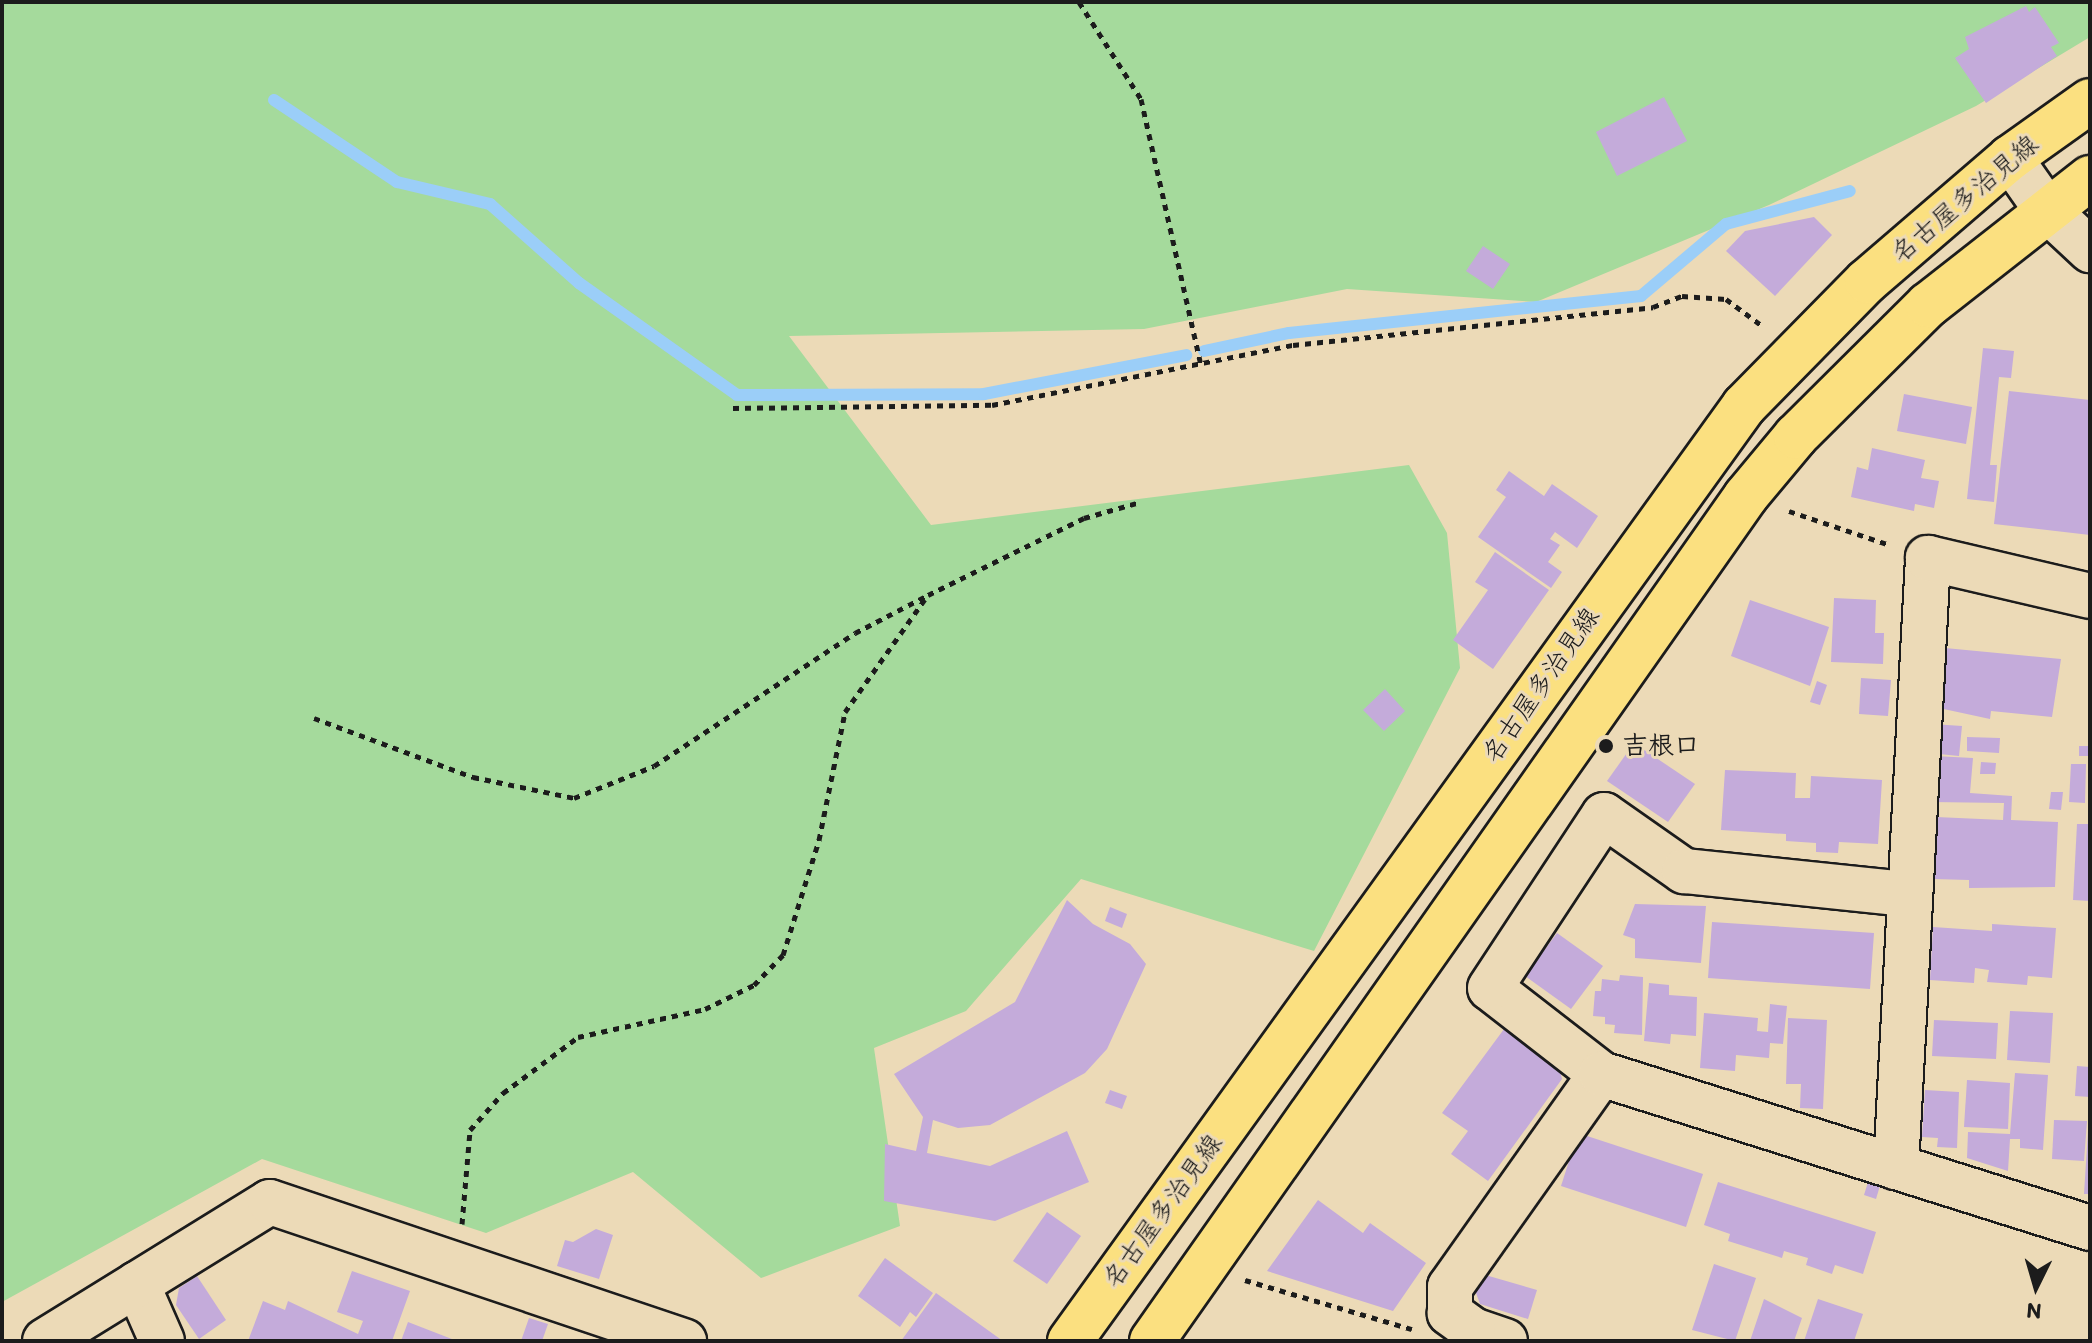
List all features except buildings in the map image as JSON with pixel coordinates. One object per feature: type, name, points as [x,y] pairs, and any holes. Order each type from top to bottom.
[{"type":"main road","name":"名古屋多治見線","points":[[1070,1341],[1610,587],[1744,406],[1867,281],[2010,158],[2090,101]]},
{"type":"main road","points":[[1152,1341],[1746,496],[1796,436],[1928,305],[2045,208],[2090,178]]},
{"type":"street","points":[[2010,158],[2045,208],[2090,250]]},
{"type":"street","points":[[1896,1167],[1907,894],[1928,558],[2090,596]]},
{"type":"street","points":[[1907,894],[1684,871],[1604,815],[1490,988],[1601,1074],[2090,1228]]},
{"type":"street","points":[[1505,1341],[1473,1330],[1450,1313],[1450,1287],[1601,1074]]},
{"type":"street","points":[[45,1341],[270,1202],[459,1267],[599,1329],[684,1341]]},
{"type":"street","points":[[137,1284],[162,1341]]},
{"type":"path","points":[[1079,2],[1141,99],[1201,366]]},
{"type":"path","points":[[733,408],[992,405],[1201,366],[1293,345],[1653,307],[1682,296],[1726,299],[1796,353]]},
{"type":"path","points":[[1746,496],[1928,558]]},
{"type":"path","points":[[314,718],[473,777],[574,798],[654,766],[855,633],[1084,518],[1140,502]]},
{"type":"path","points":[[459,1267],[470,1130],[503,1093],[578,1037],[705,1009],[754,985],[783,955],[819,840],[845,712],[928,595]]},
{"type":"path","points":[[1205,1268],[1423,1333],[1450,1313]]},
{"type":"green space","points":[[2,2],[2090,2],[2090,37],[1976,106],[1769,205],[1536,302],[1347,289],[1144,329],[789,336],[931,525],[1409,465],[1447,533],[1460,668],[1314,951],[1081,879],[966,1011],[874,1048],[900,1226],[761,1278],[633,1172],[486,1233],[262,1159],[2,1302]]},
{"type":"waterway","points":[[274,100],[397,182],[490,204],[579,283],[737,395],[984,394],[1186,355]]},
{"type":"waterway","points":[[1204,351],[1289,333],[1641,296],[1726,224],[1850,191]]},
{"type":"place","name":"吉根口","points":[[1606,746]]}]
